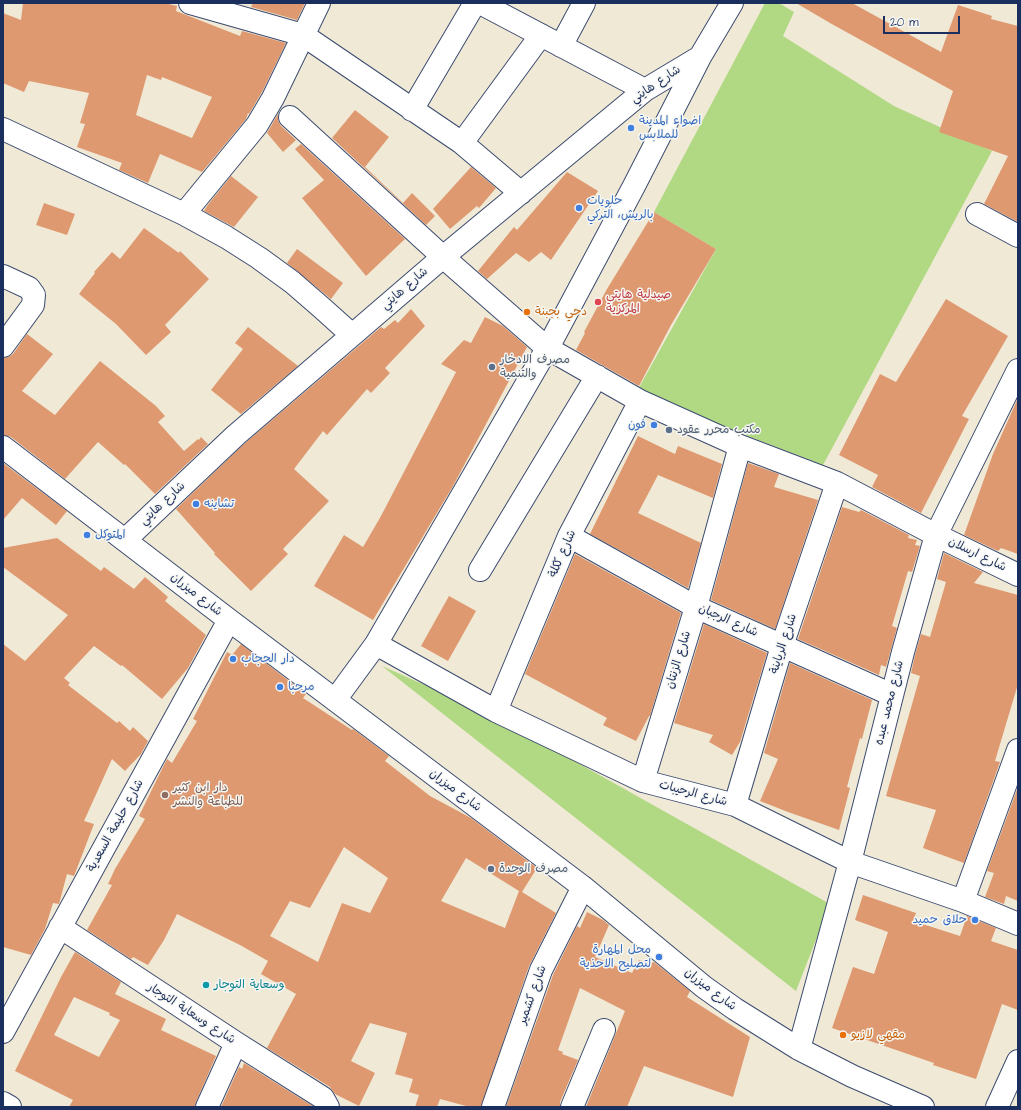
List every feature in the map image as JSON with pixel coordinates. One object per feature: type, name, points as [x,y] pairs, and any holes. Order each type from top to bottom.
[{"type":"street","points":[[190,3],[303,35],[462,143],[521,193]]},
{"type":"street","points":[[184,214],[257,125],[273,98],[319,3]]},
{"type":"street","points":[[412,110],[475,3]]},
{"type":"street","points":[[480,3],[645,90]]},
{"type":"street","points":[[561,46],[584,3]]},
{"type":"street","name":"شارع هايتي","points":[[335,700],[376,644],[547,348],[634,186],[700,57],[732,3]]},
{"type":"street","points":[[462,143],[541,36]]},
{"type":"street","name":"شارع هايتي","points":[[125,540],[236,435],[443,257],[645,90],[700,57]]},
{"type":"street","name":"شارع ارسلان","points":[[290,118],[443,257],[547,348],[640,402],[740,446],[837,483],[936,535],[1018,575]]},
{"type":"street","points":[[3,129],[184,214],[226,236],[265,262],[310,297],[352,335]]},
{"type":"street","points":[[977,214],[1018,236]]},
{"type":"street","points":[[3,276],[29,288],[34,295],[33,305],[3,346]]},
{"type":"street","name":"شارع محمد عبده","points":[[799,1049],[850,862],[892,695],[936,535],[1018,370]]},
{"type":"street","points":[[480,570],[597,376]]},
{"type":"street","name":"شارع ككلة","points":[[496,711],[569,536],[640,402]]},
{"type":"street","name":"شارع الزنتان","points":[[643,781],[696,606],[740,446]]},
{"type":"street","name":"شارع ميزران","points":[[3,447],[229,620],[583,887],[704,987],[735,1009],[799,1049],[852,1076],[894,1101],[910,1102],[923,1107]]},
{"type":"street","name":"شارع الرياينة","points":[[735,805],[782,646],[837,483]]},
{"type":"street","name":"شارع الرجبان","points":[[569,536],[696,606],[892,695]]},
{"type":"street","name":"شارع حليمة السعدية","points":[[3,1032],[229,620]]},
{"type":"street","name":"شارع الرحيبات","points":[[376,644],[496,711],[643,781],[735,805],[850,862],[963,901],[1018,924]]},
{"type":"street","points":[[963,901],[1018,750]]},
{"type":"street","name":"شارع كشمير","points":[[493,1107],[541,970],[583,887]]},
{"type":"street","name":"شارع وسعاية التوجار","points":[[60,927],[326,1103]]},
{"type":"street","points":[[572,1107],[604,1030]]},
{"type":"street","points":[[207,1107],[236,1043]]},
{"type":"street","points":[[997,1107],[1018,1061]]},
{"type":"street","points":[[3,1103],[10,1107]]},
{"type":"green space","points":[[765,3],[779,3],[794,12],[783,36],[894,106],[992,151],[823,465],[636,393],[716,249],[654,212]]},
{"type":"green space","points":[[382,666],[492,715],[830,904],[796,991]]},
{"type":"building","points":[[23,3],[164,3],[177,6],[176,11],[240,36],[242,31],[286,43],[262,92],[249,114],[248,113],[246,119],[202,172],[160,154],[148,183],[119,170],[122,163],[77,147],[85,124],[80,123],[89,93],[29,81],[24,92],[3,83],[3,13],[21,20]],"holes":[[[147,75],[161,80],[162,77],[212,97],[192,138],[136,115]]]},
{"type":"building","points":[[253,3],[305,3],[297,20],[251,7]]},
{"type":"building","points":[[796,3],[852,3],[941,52],[958,5],[992,16],[991,19],[1018,26],[1018,222],[984,204],[1008,156],[939,132],[953,91]]},
{"type":"building","points":[[355,110],[389,137],[365,167],[403,203],[412,193],[435,216],[426,225],[332,138]]},
{"type":"building","points":[[278,114],[278,120],[281,126],[296,140],[283,152],[267,133]]},
{"type":"building","points":[[301,144],[405,239],[366,276],[302,198],[324,180],[295,149]]},
{"type":"building","points":[[471,167],[496,188],[479,208],[477,206],[450,229],[433,209]]},
{"type":"building","points":[[567,172],[598,191],[551,260],[541,252],[529,262],[516,253],[487,279],[478,271],[514,227],[517,230]]},
{"type":"building","points":[[231,176],[258,197],[234,227],[204,211]]},
{"type":"building","points":[[44,203],[75,214],[67,235],[36,225]]},
{"type":"building","points":[[654,212],[716,249],[671,325],[639,386],[576,350],[607,289]]},
{"type":"building","points":[[144,228],[179,253],[180,251],[209,279],[165,325],[171,332],[146,355],[116,324],[79,294],[95,273],[94,272],[112,252],[120,259]]},
{"type":"building","points":[[297,249],[343,283],[331,299],[287,263]]},
{"type":"building","points":[[946,299],[1008,336],[962,416],[969,419],[921,513],[872,487],[878,475],[839,455],[880,374],[896,382]]},
{"type":"building","points":[[411,309],[425,326],[385,368],[390,373],[371,393],[367,389],[327,435],[323,431],[294,469],[329,501],[283,549],[288,554],[251,591],[214,554],[215,553],[176,509],[244,444],[381,327],[384,329],[395,320],[398,323]]},
{"type":"building","points":[[485,317],[503,326],[527,347],[453,486],[373,620],[314,586],[344,535],[363,547],[381,516],[456,372],[441,364],[464,340],[471,343]]},
{"type":"building","points":[[248,327],[298,366],[241,414],[211,390],[243,349],[235,343]]},
{"type":"building","points":[[27,334],[53,354],[22,391],[55,415],[100,361],[156,406],[165,416],[158,422],[184,451],[201,437],[208,444],[155,494],[125,464],[124,465],[98,442],[65,479],[11,437],[3,435],[3,358],[13,354]]},
{"type":"building","points":[[1018,398],[1018,554],[1001,548],[998,551],[964,535],[993,454]]},
{"type":"building","points":[[638,436],[675,454],[678,446],[722,464],[713,498],[658,475],[638,513],[701,543],[688,588],[590,534]]},
{"type":"building","points":[[3,463],[67,511],[56,525],[22,498],[3,520]]},
{"type":"building","points":[[748,463],[779,474],[774,487],[818,500],[775,629],[711,600]]},
{"type":"building","points":[[842,507],[859,512],[861,510],[909,535],[908,538],[917,540],[915,545],[920,546],[912,572],[908,571],[892,626],[897,628],[886,667],[881,665],[879,675],[798,639]]},
{"type":"building","points":[[57,538],[101,571],[104,567],[134,589],[145,577],[168,597],[165,601],[206,635],[188,668],[162,699],[122,665],[121,666],[94,646],[64,678],[70,683],[68,685],[117,723],[119,721],[130,731],[133,727],[148,741],[141,754],[125,771],[112,759],[84,821],[94,824],[74,876],[67,874],[59,904],[53,903],[45,929],[31,955],[3,947],[3,644],[25,661],[68,615],[3,567],[3,548]]},
{"type":"building","points":[[944,553],[983,572],[974,583],[1018,595],[1018,684],[995,761],[1000,762],[964,863],[923,848],[936,810],[886,796],[920,676],[911,673],[915,655],[921,634],[930,637],[946,582],[937,579]]},
{"type":"building","points":[[575,554],[681,613],[650,716],[636,741],[603,725],[607,718],[525,674]]},
{"type":"building","points":[[449,596],[476,611],[448,661],[421,646]]},
{"type":"building","points":[[704,624],[767,653],[740,742],[732,755],[709,742],[713,735],[674,723]]},
{"type":"building","points":[[241,644],[306,694],[303,698],[352,730],[353,729],[389,756],[385,761],[430,796],[471,818],[537,868],[522,892],[556,913],[529,966],[481,1107],[470,1107],[440,1099],[437,1107],[415,1107],[419,1095],[409,1092],[413,1079],[395,1074],[407,1033],[370,1023],[351,1061],[375,1073],[359,1106],[335,1094],[330,1087],[267,1048],[296,994],[261,974],[268,961],[240,945],[177,914],[164,940],[148,965],[133,957],[131,959],[87,930],[112,885],[108,884],[115,869],[145,819],[139,816],[167,759],[172,763],[197,721],[193,719],[227,652],[232,655]],"holes":[[[344,847],[388,878],[370,913],[342,903],[318,962],[270,936],[290,901],[310,908]],[[466,858],[519,891],[505,928],[441,901]]]},
{"type":"building","points":[[790,663],[872,700],[847,787],[850,788],[839,830],[760,801],[778,759],[764,753]]},
{"type":"building","points":[[1018,787],[1018,901],[1006,896],[1004,904],[985,897],[994,873],[987,871]]},
{"type":"building","points":[[863,895],[916,913],[913,921],[960,936],[967,916],[996,928],[991,941],[1018,950],[1018,1010],[1002,1004],[976,1079],[832,1028],[853,967],[874,974],[888,932],[855,920]]},
{"type":"building","points":[[587,912],[603,920],[609,925],[595,957],[632,973],[639,960],[651,963],[654,962],[690,991],[687,997],[750,1037],[733,1097],[644,1066],[627,1107],[586,1107],[625,1011],[580,988],[558,1050],[563,1052],[562,1054],[578,1060],[560,1102],[560,1107],[506,1107],[553,975],[577,926],[580,928]]},
{"type":"building","points":[[75,952],[121,982],[115,994],[166,1019],[161,1030],[216,1056],[195,1107],[69,1107],[73,1100],[15,1071],[61,977]],"holes":[[[74,997],[110,1013],[109,1015],[120,1020],[99,1057],[54,1035]]]},
{"type":"building","points":[[244,1063],[314,1107],[221,1107],[239,1067],[242,1069]]},
{"type":"place","name":"اضواء المدينة للملابس","points":[[631,128]]},
{"type":"place","name":"حلويات بالريش، التركي","points":[[579,208]]},
{"type":"place","name":"صيدلية هايتي المركزية","points":[[598,302]]},
{"type":"place","name":"دحي بجبنة","points":[[527,312]]},
{"type":"place","name":"مصرف الادخار والتنمية","points":[[492,367]]},
{"type":"place","name":"فون","points":[[654,425]]},
{"type":"place","name":"مكتب محرر عقود","points":[[669,430]]},
{"type":"place","name":"تشاينه","points":[[196,504]]},
{"type":"place","name":"المتوكل","points":[[87,535]]},
{"type":"place","name":"دار الحجاب","points":[[233,659]]},
{"type":"place","name":"مرحبا","points":[[280,687]]},
{"type":"place","name":"دار ابن كثير للطباعة والنشر","points":[[165,795]]},
{"type":"place","name":"مصرف الوحدة","points":[[491,869]]},
{"type":"place","name":"حلاق حميد","points":[[975,920]]},
{"type":"place","name":"محل المهارة لتصليح الاحذية","points":[[659,957]]},
{"type":"place","name":"وسعاية التوجار","points":[[206,985]]},
{"type":"place","name":"مقهي لازيو","points":[[843,1035]]}]
